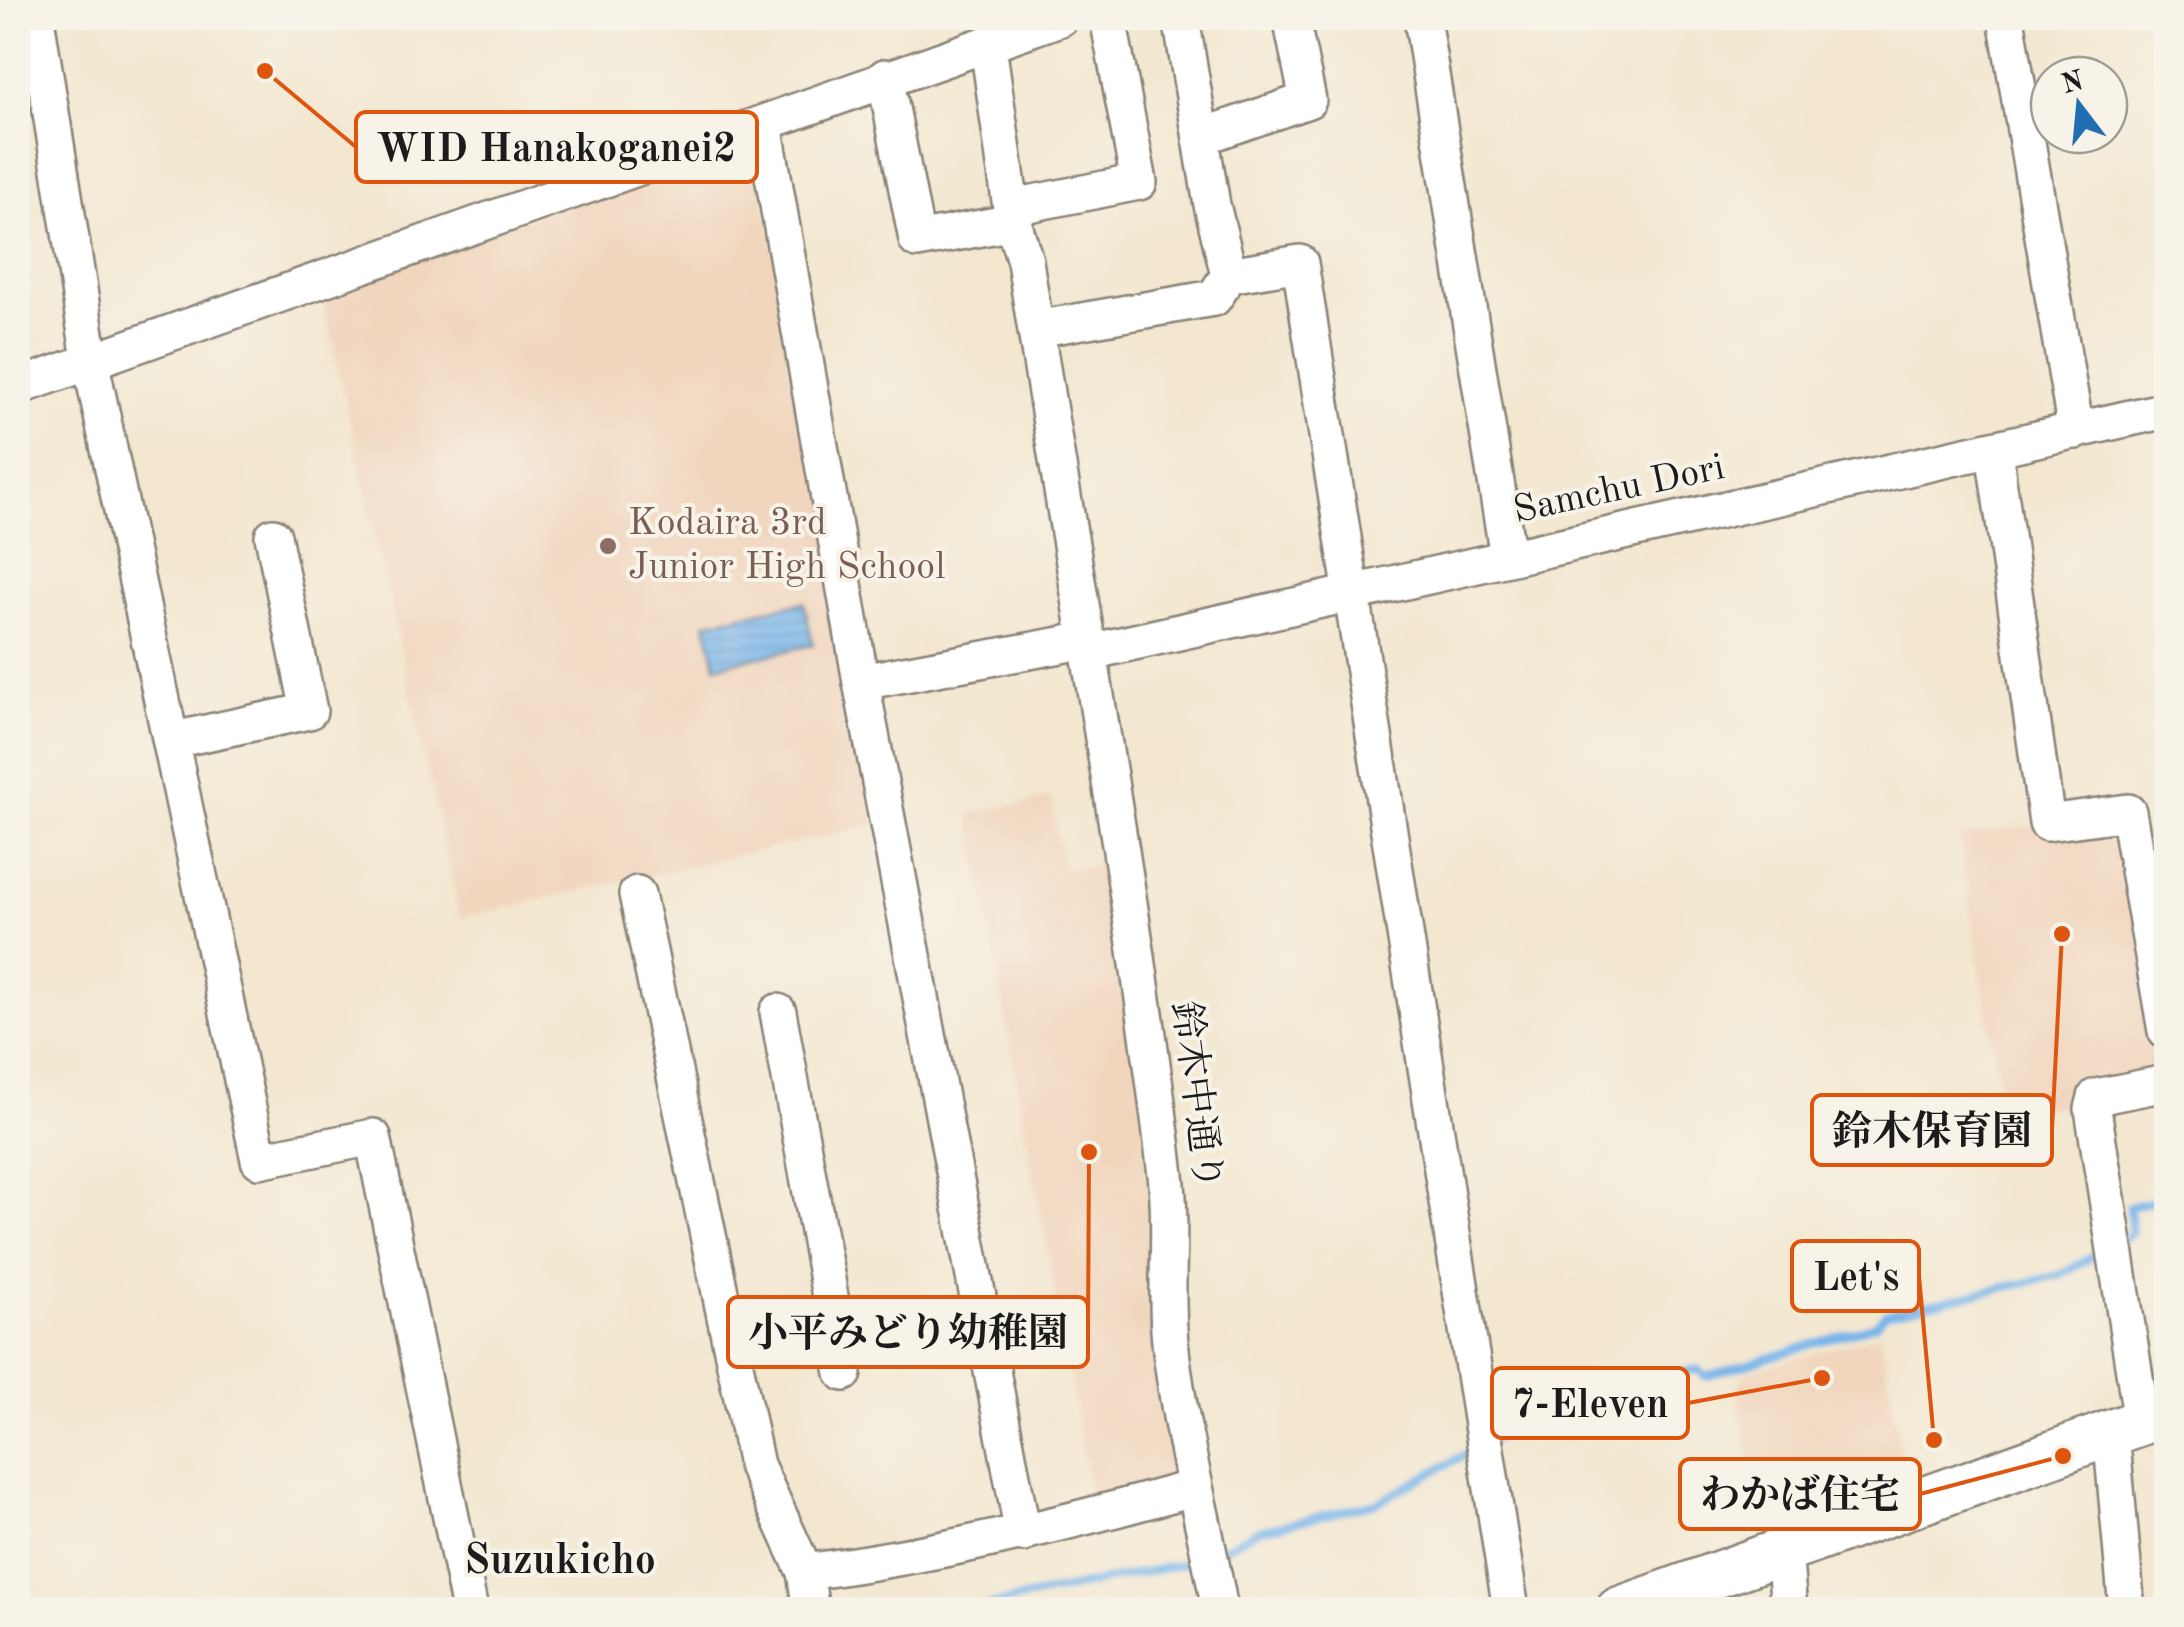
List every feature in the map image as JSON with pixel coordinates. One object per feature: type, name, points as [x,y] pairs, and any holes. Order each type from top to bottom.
[{"type":"main road","points":[[1618,1610],[2140,1422]]},
{"type":"street","points":[[36,18],[90,360],[259,1160],[373,1137],[470,1610]]},
{"type":"street","points":[[18,387],[1060,18]]},
{"type":"street","points":[[884,78],[917,240],[1139,182],[1108,18]]},
{"type":"street","points":[[1181,18],[1222,258],[1230,275]]},
{"type":"street","points":[[1201,137],[1308,100],[1291,18]]},
{"type":"street","points":[[1422,18],[1508,558]]},
{"type":"street","points":[[2006,18],[2076,431]]},
{"type":"street","name":"鈴木中通り","points":[[988,45],[1013,215],[1026,261],[1089,646],[1167,1180],[1170,1339],[1192,1488],[1211,1556],[1220,1610]]},
{"type":"street","points":[[764,124],[862,682],[1022,1534]]},
{"type":"street","points":[[1036,329],[1214,298],[1230,275],[1300,263],[1511,1610]]},
{"type":"street","name":"Samchu Dori","points":[[862,682],[1089,646],[1351,595],[2166,410]]},
{"type":"street","points":[[1994,451],[2046,823],[2128,812],[2166,1031]]},
{"type":"street","points":[[173,740],[309,711],[273,536]]},
{"type":"street","points":[[637,894],[756,1465],[805,1572],[810,1610]]},
{"type":"street","points":[[778,1012],[844,1373]]},
{"type":"street","points":[[2127,1610],[2140,1422],[2093,1108],[2096,1098],[2166,1083]]},
{"type":"street","points":[[805,1572],[1022,1534],[1192,1488]]},
{"type":"street","points":[[1784,1549],[1789,1610]]},
{"type":"shaded area","name":"Kodaira 3rd Junior High School","points":[[751,140],[894,820],[460,918],[321,291]]},
{"type":"shaded area","points":[[1052,798],[1062,865],[1070,870],[1109,865],[1153,1184],[1155,1337],[1173,1482],[1093,1510],[969,813]]},
{"type":"shaded area","points":[[2128,812],[2166,1031],[2166,1083],[2004,1117],[1959,836]]},
{"type":"shaded area","points":[[1881,1334],[1905,1474],[1769,1520],[1758,1514],[1736,1387],[1744,1373]]},
{"type":"water","points":[[804,602],[813,645],[716,666],[706,623]]},
{"type":"waterway","points":[[2125,1238],[2132,1234],[2129,1207],[2166,1198]]},
{"type":"waterway","points":[[1494,1439],[1567,1398],[1698,1369],[1706,1377],[1875,1325],[1885,1314],[2060,1275],[2104,1250]]},
{"type":"waterway","points":[[1219,1551],[1256,1531],[1377,1503],[1477,1448]]},
{"type":"waterway","points":[[967,1610],[1202,1560]]},
{"type":"place","name":"WID Hanakoganei2","points":[[265,71]]},
{"type":"place","name":"Kodaira 3rd Junior High School","points":[[608,546]]},
{"type":"place","name":"鈴木保育園","points":[[2062,934]]},
{"type":"place","name":"小平みどり幼稚園","points":[[1089,1152]]},
{"type":"place","name":"7-Eleven","points":[[1822,1378]]},
{"type":"place","name":"Let's","points":[[1934,1440]]},
{"type":"place","name":"わかば住宅","points":[[2063,1456]]},
{"type":"district","name":"Suzukicho","points":[[560,1562]]}]
